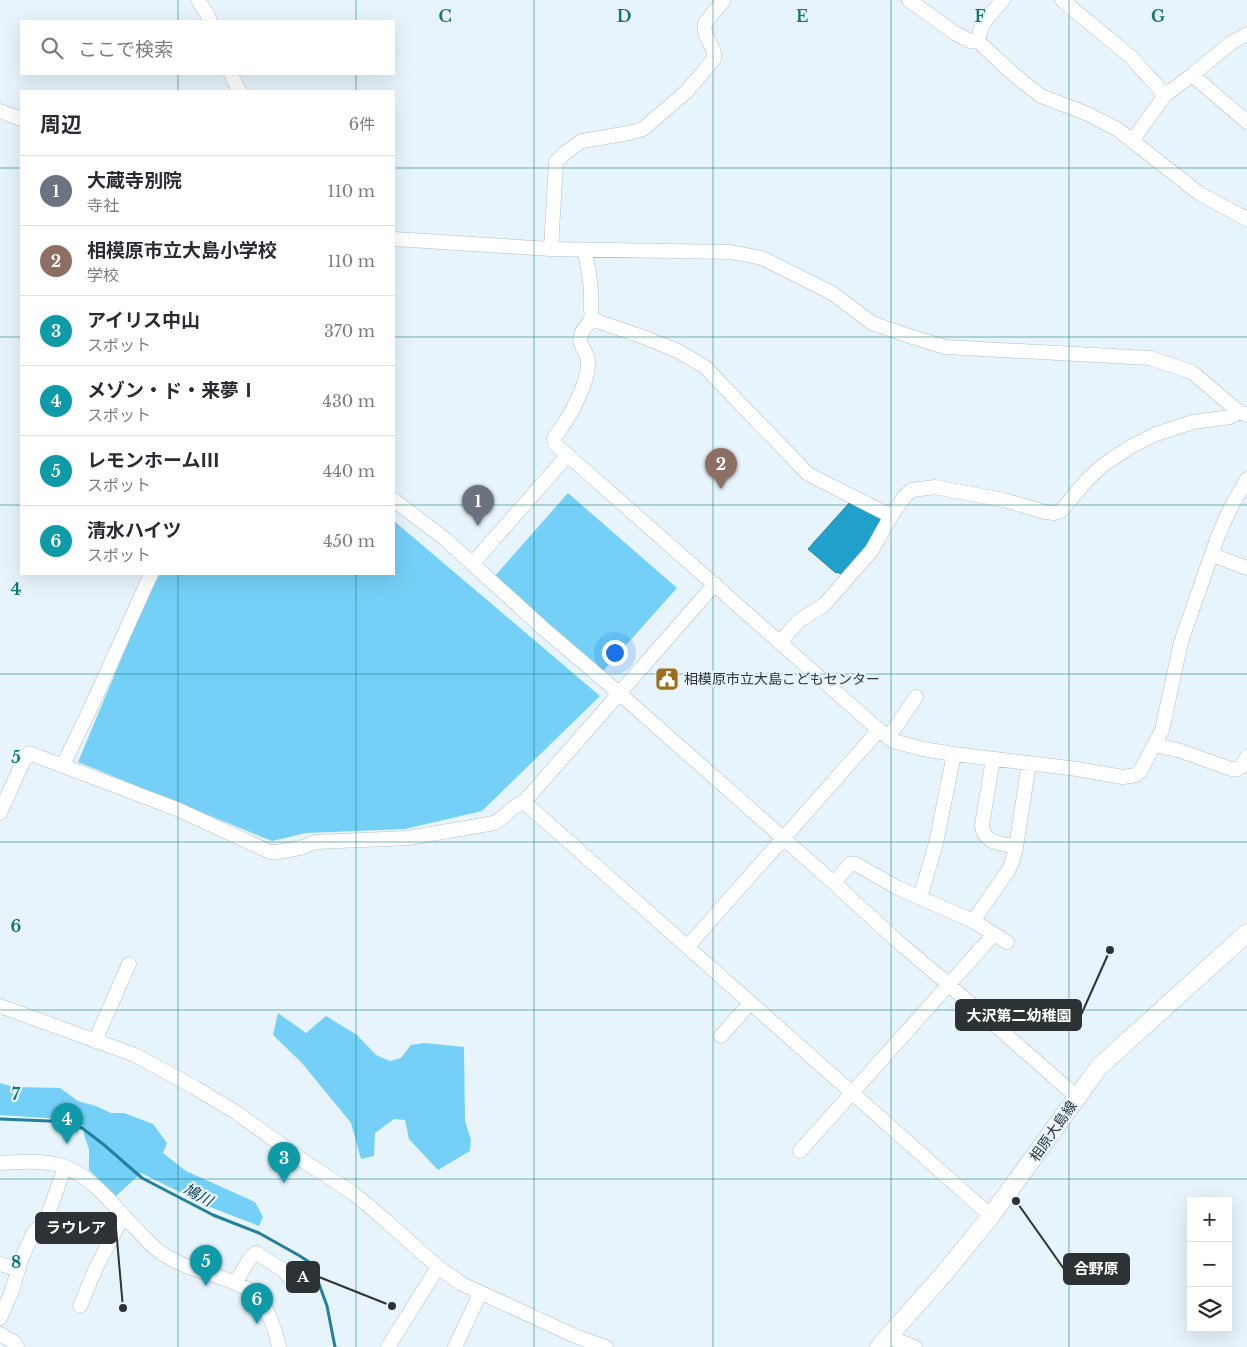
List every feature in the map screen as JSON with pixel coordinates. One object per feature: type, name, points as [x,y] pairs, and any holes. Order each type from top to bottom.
[{"type":"street","points":[[198,0],[210,20]]},
{"type":"street","points":[[909,0],[953,32],[970,41],[979,42],[1013,74],[1041,96],[1105,122],[1200,194],[1247,219]]},
{"type":"street","points":[[979,42],[981,27],[1003,0]]},
{"type":"street","points":[[1062,0],[1131,57],[1165,95]]},
{"type":"street","points":[[551,249],[556,162],[582,141],[643,129],[688,91],[714,59],[715,52],[705,36],[704,29],[705,23],[723,1]]},
{"type":"street","points":[[1132,141],[1165,95],[1231,43],[1247,34]]},
{"type":"street","points":[[1192,74],[1247,122]]},
{"type":"street","points":[[231,75],[239,90]]},
{"type":"street","points":[[0,111],[20,119]]},
{"type":"street","points":[[395,239],[551,249],[731,252],[762,258],[832,292],[872,323],[910,336],[945,347],[1150,358],[1192,372],[1243,413]]},
{"type":"street","points":[[584,250],[592,287],[591,319],[584,328],[580,339],[588,359],[585,378],[567,422],[554,438],[555,444],[893,741],[923,749],[954,754],[1130,777],[1136,775],[1141,770],[1162,730],[1181,642],[1228,511],[1247,479]]},
{"type":"street","points":[[591,319],[662,344],[705,367],[808,474],[891,516]]},
{"type":"street","points":[[780,642],[800,620],[824,605],[872,550],[891,516],[905,496],[912,490],[935,487],[1004,500],[1054,514],[1061,511],[1086,481],[1103,465],[1132,446],[1156,434],[1193,422],[1230,417],[1243,413]]},
{"type":"street","points":[[472,564],[568,454]]},
{"type":"street","points":[[395,501],[445,539],[544,630],[619,693],[834,883],[895,940],[1077,1097]]},
{"type":"street","points":[[1212,555],[1247,568]]},
{"type":"street","points":[[63,765],[151,575]]},
{"type":"street","points":[[0,813],[25,756],[29,753],[177,809],[270,852],[300,848],[316,842],[408,838],[494,822],[504,818],[517,804],[524,802],[715,584]]},
{"type":"street","points":[[688,946],[782,837],[883,734],[916,697]]},
{"type":"street","points":[[1155,745],[1196,755],[1231,769],[1238,769],[1243,766],[1247,757]]},
{"type":"street","points":[[920,898],[936,843],[954,754]]},
{"type":"street","points":[[993,759],[982,825],[983,832],[986,838],[992,841],[1016,847]]},
{"type":"street","points":[[973,921],[1008,871],[1016,847],[1029,763]]},
{"type":"street","points":[[524,802],[991,1216]]},
{"type":"street","points":[[834,883],[850,864],[856,864],[896,887],[973,921],[1007,942]]},
{"type":"street","points":[[800,1151],[994,934]]},
{"type":"street","name":"相原大島線","points":[[884,1342],[991,1216],[1099,1067],[1247,934]]},
{"type":"street","points":[[95,1041],[129,964]]},
{"type":"street","points":[[721,1036],[750,1003]]},
{"type":"street","points":[[0,1006],[145,1060],[194,1087],[237,1113],[308,1164],[353,1193],[438,1267],[462,1284],[574,1336],[606,1347]]},
{"type":"street","points":[[0,1163],[38,1162],[54,1164],[78,1173],[97,1187],[123,1216],[162,1254],[202,1272],[235,1283],[254,1294],[270,1318],[279,1347]]},
{"type":"street","points":[[1,1315],[12,1290],[17,1269],[33,1234],[46,1220],[65,1167]]},
{"type":"street","points":[[80,1306],[95,1270],[123,1216]]},
{"type":"street","points":[[235,1283],[251,1257],[256,1253],[283,1270],[290,1278]]},
{"type":"street","points":[[0,1264],[17,1269]]},
{"type":"street","points":[[388,1347],[438,1267]]},
{"type":"street","points":[[455,1347],[480,1294]]},
{"type":"street","points":[[0,1334],[15,1342],[17,1347]]},
{"type":"street","points":[[884,1342],[916,1347]]},
{"type":"shaded area","points":[[568,493],[677,588],[602,672],[494,577]]},
{"type":"shaded area","points":[[851,501],[881,516],[882,519],[869,546],[843,575],[836,573],[808,549]]},
{"type":"shaded area","points":[[395,522],[600,696],[482,811],[405,829],[306,833],[272,841],[78,762],[145,602],[159,575],[395,575]]},
{"type":"shaded area","points":[[278,1013],[306,1033],[326,1016],[357,1035],[376,1055],[390,1061],[401,1058],[411,1045],[424,1043],[464,1047],[465,1121],[471,1140],[470,1151],[438,1170],[409,1139],[405,1120],[394,1119],[375,1133],[374,1156],[361,1159],[351,1123],[302,1063],[273,1035]]},
{"type":"shaded area","points":[[0,1083],[13,1087],[60,1088],[78,1101],[111,1113],[124,1113],[153,1124],[167,1143],[163,1153],[186,1171],[255,1202],[263,1217],[259,1226],[210,1207],[141,1173],[116,1196],[89,1170],[89,1149],[83,1125],[61,1119],[0,1115]]},
{"type":"waterway","name":"鳩川","points":[[0,1119],[63,1122],[82,1128],[142,1178],[213,1215],[259,1233],[309,1262],[327,1306],[335,1347]]},
{"type":"place","name":"相模原市立大島小学校","points":[[721,489]]},
{"type":"place","name":"大蔵寺別院","points":[[478,526]]},
{"type":"place","name":"相模原市立大島こどもセンター","points":[[667,679]]},
{"type":"place","name":"大沢第二幼稚園","points":[[1110,950]]},
{"type":"place","name":"メゾン・ド・来夢Ⅰ","points":[[67,1144]]},
{"type":"place","name":"アイリス中山","points":[[284,1183]]},
{"type":"place","name":"合野原","points":[[1016,1201]]},
{"type":"place","name":"レモンホームⅢ","points":[[206,1286]]},
{"type":"place","name":"A","points":[[392,1306]]},
{"type":"place","name":"ラウレア","points":[[123,1308]]},
{"type":"place","name":"清水ハイツ","points":[[257,1324]]}]
